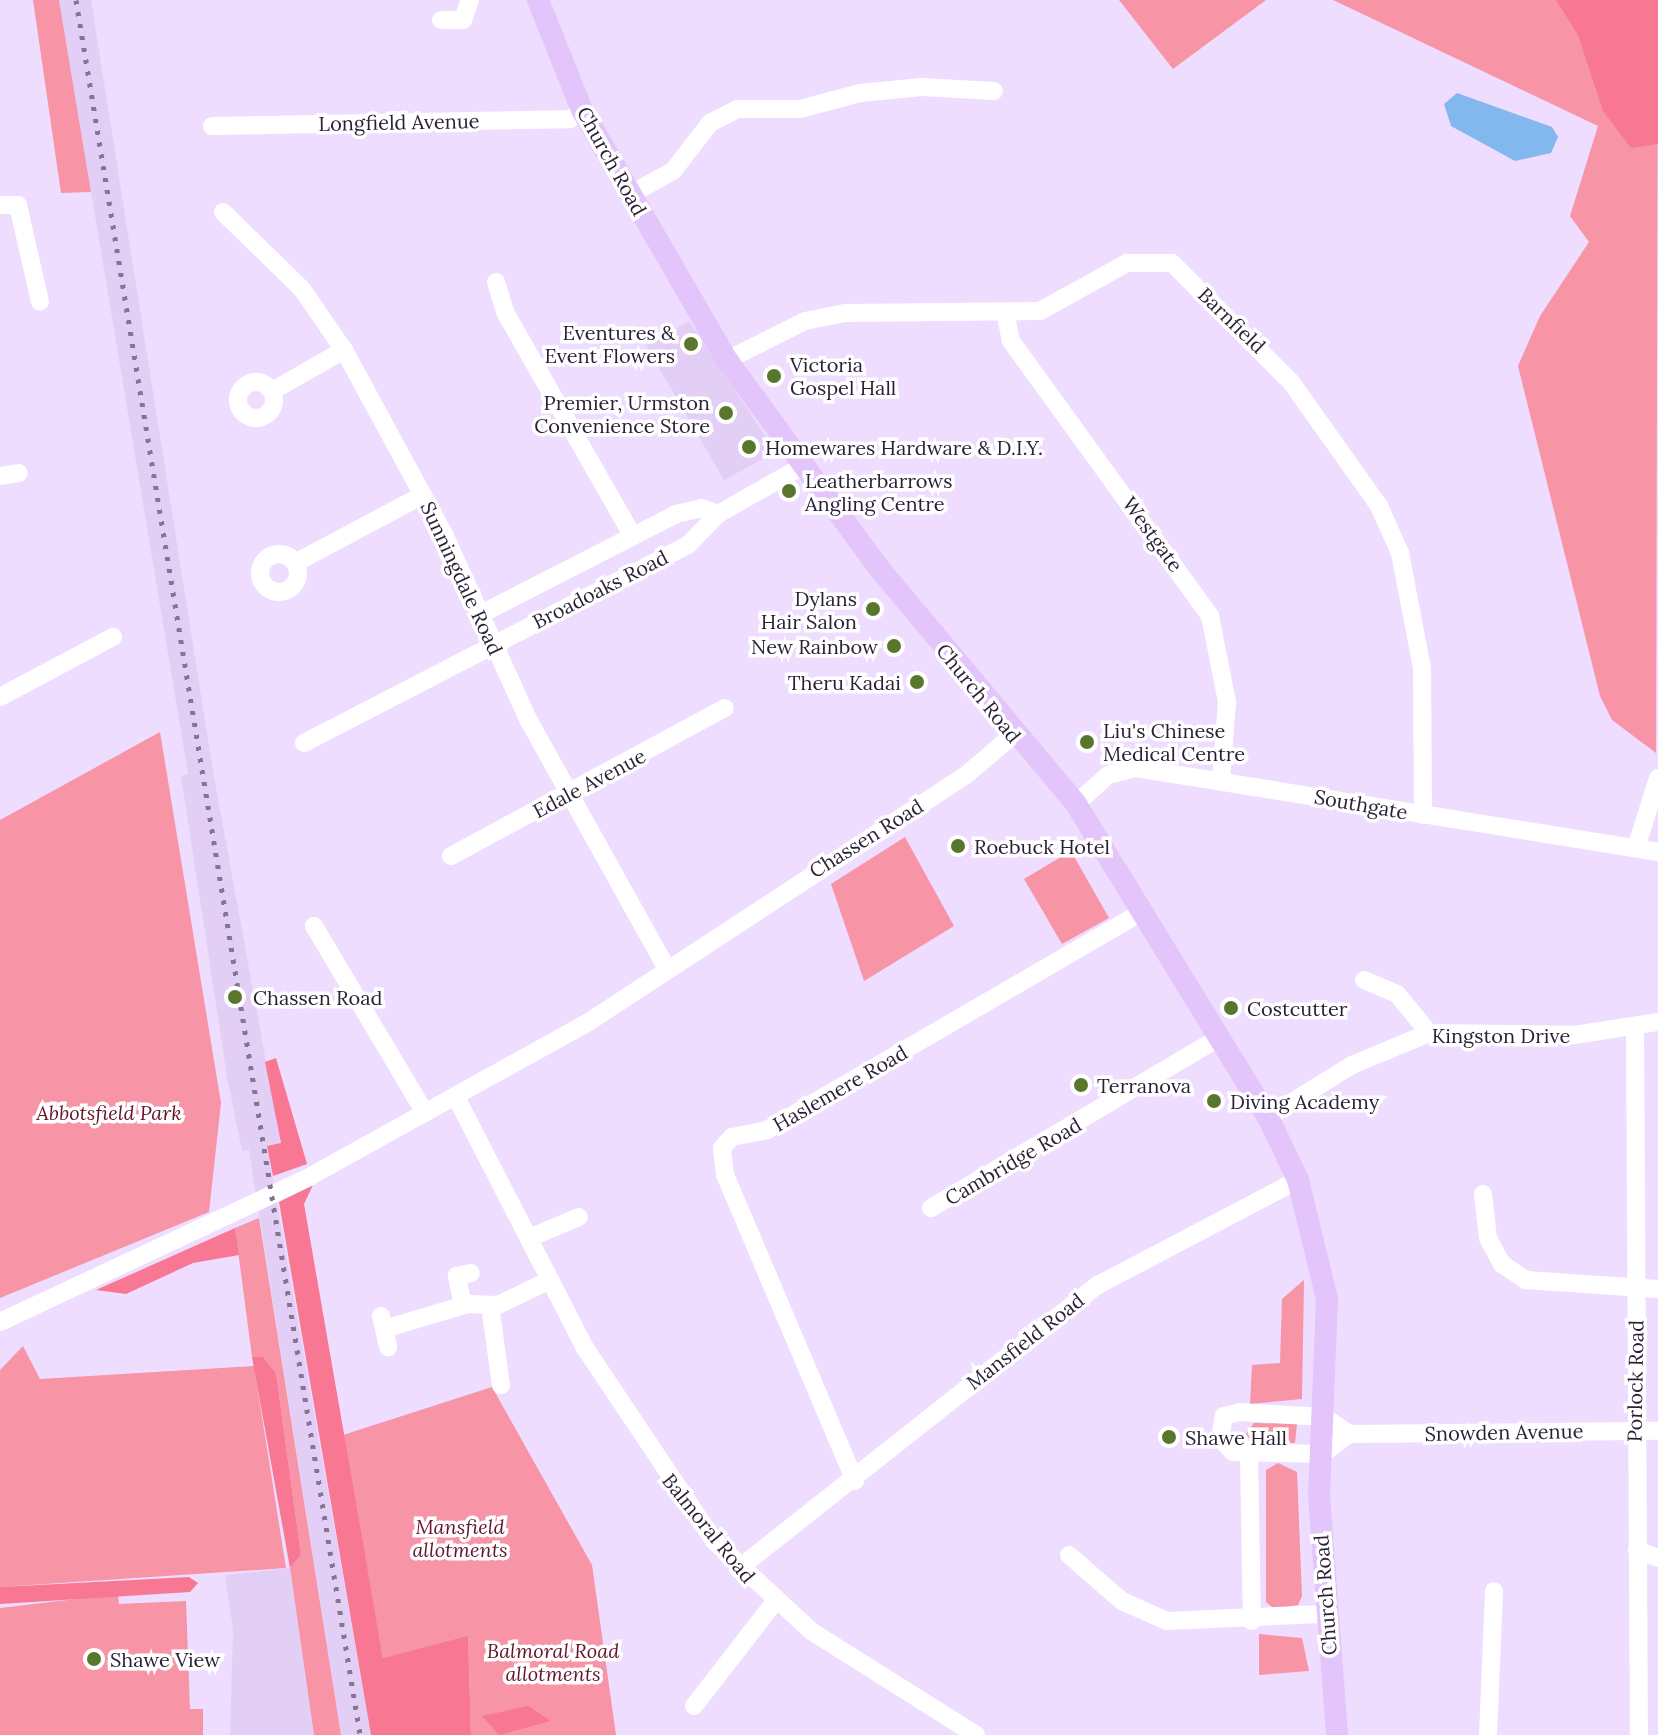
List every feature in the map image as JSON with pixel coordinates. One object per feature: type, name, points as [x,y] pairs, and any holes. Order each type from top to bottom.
[{"type":"main road","name":"Church Road","points":[[538,0],[582,110],[727,360],[801,467],[1012,736],[1076,804],[1268,1117],[1298,1180],[1327,1299],[1322,1454],[1324,1614],[1337,1735]]},
{"type":"street","points":[[441,20],[463,20],[470,0]]},
{"type":"street","points":[[631,194],[673,171],[710,123],[737,109],[800,109],[860,93],[922,87],[997,92]]},
{"type":"street","name":"Longfield Avenue","points":[[212,126],[570,119],[582,110]]},
{"type":"street","points":[[9,205],[40,302]]},
{"type":"street","name":"Sunningdale Road","points":[[223,212],[302,289],[344,350],[423,495],[493,643],[570,794],[667,969]]},
{"type":"street","name":"Barnfield","points":[[727,360],[779,329],[845,313],[1006,316],[1040,311],[1127,263],[1159,258],[1258,343],[1291,382],[1379,506],[1400,553],[1422,668],[1423,815]]},
{"type":"street","points":[[496,282],[505,312],[632,535]]},
{"type":"street","name":"Westgate","points":[[1006,316],[1011,341],[1210,616],[1227,702],[1221,780]]},
{"type":"street","points":[[272,391],[344,350]]},
{"type":"street","name":"Broadoaks Road","points":[[304,743],[689,544],[718,514],[801,467]]},
{"type":"street","points":[[295,563],[423,495]]},
{"type":"street","name":"Broadoaks Road","points":[[481,614],[676,514],[701,508],[718,514]]},
{"type":"street","points":[[0,697],[113,637]]},
{"type":"street","name":"Edale Avenue","points":[[451,856],[725,708]]},
{"type":"street","name":"Chassen Road","points":[[0,1322],[309,1177],[456,1097],[667,969],[966,775],[1012,736]]},
{"type":"street","name":"Southgate","points":[[1076,804],[1124,769],[1221,780],[1658,852]]},
{"type":"street","points":[[1636,848],[1658,778]]},
{"type":"street","name":"Haslemere Road","points":[[855,1481],[725,1174],[722,1148],[732,1137],[767,1130],[1143,911]]},
{"type":"street","points":[[314,926],[425,1113]]},
{"type":"street","points":[[1364,980],[1397,994],[1429,1033]]},
{"type":"street","name":"Kingston Drive","points":[[1268,1117],[1352,1065],[1429,1033],[1574,1035],[1658,1022]]},
{"type":"street","name":"Porlock Road","points":[[1635,1026],[1634,1430],[1639,1735]]},
{"type":"street","name":"Cambridge Road","points":[[931,1208],[1218,1038]]},
{"type":"street","name":"Balmoral Road","points":[[456,1097],[548,1281],[674,1488],[738,1569],[774,1603],[976,1735]]},
{"type":"street","name":"Mansfield Road","points":[[738,1569],[855,1481],[987,1366],[1098,1285],[1298,1180]]},
{"type":"street","points":[[1483,1194],[1488,1238],[1502,1264],[1526,1280],[1658,1289]]},
{"type":"street","points":[[529,1238],[579,1217]]},
{"type":"street","points":[[463,1305],[457,1276],[471,1273]]},
{"type":"street","points":[[384,1331],[463,1305],[490,1306],[548,1281]]},
{"type":"street","points":[[490,1306],[501,1385]]},
{"type":"street","points":[[1224,1416],[1324,1417],[1349,1434],[1322,1454],[1249,1454],[1224,1447],[1224,1416]]},
{"type":"street","name":"Snowden Avenue","points":[[1349,1434],[1658,1431]]},
{"type":"street","points":[[1249,1454],[1252,1621]]},
{"type":"street","points":[[1637,1550],[1658,1558]]},
{"type":"street","points":[[1069,1555],[1105,1588],[1153,1616],[1196,1624],[1324,1614]]},
{"type":"street","points":[[1488,1735],[1494,1591]]},
{"type":"street","points":[[694,1706],[774,1603]]},
{"type":"shaded area","points":[[59,0],[91,0],[213,771],[281,1144],[267,1147],[371,1735],[341,1735],[249,1150],[242,1151],[227,1077],[181,776],[188,774]]},
{"type":"shaded area","points":[[1556,0],[1658,0],[1658,144],[1631,148],[1603,111],[1578,35]]},
{"type":"shaded area","points":[[689,321],[776,452],[724,480],[646,346]]},
{"type":"shaded area","points":[[276,1058],[307,1164],[273,1176],[267,1146],[281,1143],[265,1062]]},
{"type":"shaded area","points":[[313,1185],[304,1204],[383,1658],[468,1636],[471,1735],[371,1735],[279,1202]]},
{"type":"shaded area","points":[[235,1228],[239,1255],[193,1263],[126,1294],[96,1290]]},
{"type":"shaded area","points":[[252,1357],[263,1357],[276,1373],[301,1555],[290,1568]]},
{"type":"shaded area","points":[[290,1568],[314,1735],[230,1735],[233,1630],[225,1575]]},
{"type":"shaded area","points":[[189,1577],[198,1583],[190,1592],[0,1604],[0,1587]]},
{"type":"shaded area","points":[[528,1706],[551,1721],[499,1735],[482,1716]]},
{"type":"green space","points":[[33,0],[59,0],[91,192],[61,193]]},
{"type":"green space","points":[[1119,0],[1266,0],[1173,69]]},
{"type":"green space","points":[[1333,0],[1658,0],[1656,753],[1612,720],[1600,696],[1518,366],[1540,316],[1589,242],[1570,216],[1598,126]]},
{"type":"green space","name":"Abbotsfield Park","points":[[160,732],[221,1103],[209,1212],[0,1298],[0,820]]},
{"type":"green space","points":[[905,837],[954,926],[864,981],[831,884]]},
{"type":"green space","points":[[1071,851],[1109,918],[1062,944],[1024,879]]},
{"type":"green space","points":[[259,1218],[341,1735],[314,1735],[290,1568],[301,1555],[276,1373],[263,1357],[252,1357],[235,1228]]},
{"type":"green space","points":[[1304,1280],[1302,1399],[1250,1404],[1252,1365],[1280,1363],[1282,1299]]},
{"type":"green space","points":[[23,1346],[40,1379],[254,1366],[286,1568],[0,1587],[0,1370]]},
{"type":"green space","name":"Mansfield allotments","points":[[492,1387],[592,1565],[616,1735],[471,1735],[468,1637],[383,1658],[343,1435]]},
{"type":"green space","points":[[1254,1423],[1297,1424],[1295,1443],[1252,1443],[1246,1434]]},
{"type":"green space","points":[[1278,1463],[1297,1472],[1302,1596],[1298,1605],[1274,1609],[1266,1602],[1266,1470]]},
{"type":"green space","name":"Shawe View","points":[[118,1594],[119,1604],[186,1601],[190,1709],[203,1709],[203,1735],[0,1735],[0,1608]]},
{"type":"green space","points":[[1259,1634],[1302,1638],[1309,1671],[1259,1675]]},
{"type":"water","points":[[1457,93],[1552,127],[1558,137],[1551,153],[1515,161],[1451,126],[1444,104]]},
{"type":"railway","points":[[76,0],[360,1735]]},
{"type":"place","name":"Eventures & Event Flowers","points":[[691,344]]},
{"type":"place","name":"Victoria Gospel Hall","points":[[774,376]]},
{"type":"place","name":"Premier, Urmston Convenience Store","points":[[726,413]]},
{"type":"place","name":"Homewares Hardware & D.I.Y.","points":[[749,447]]},
{"type":"place","name":"Leatherbarrows Angling Centre","points":[[789,491]]},
{"type":"place","name":"Dylans Hair Salon","points":[[873,609]]},
{"type":"place","name":"New Rainbow","points":[[894,646]]},
{"type":"place","name":"Theru Kadai","points":[[917,682]]},
{"type":"place","name":"Liu's Chinese Medical Centre","points":[[1087,742]]},
{"type":"place","name":"Roebuck Hotel","points":[[958,846]]},
{"type":"place","name":"Chassen Road","points":[[235,997]]},
{"type":"place","name":"Costcutter","points":[[1231,1008]]},
{"type":"place","name":"Terranova","points":[[1081,1085]]},
{"type":"place","name":"Diving Academy","points":[[1214,1101]]},
{"type":"place","name":"Shawe Hall","points":[[1169,1437]]},
{"type":"place","name":"Shawe View","points":[[94,1659]]},
{"type":"park label","name":"Balmoral Road allotments","points":[[553,1662]]}]
